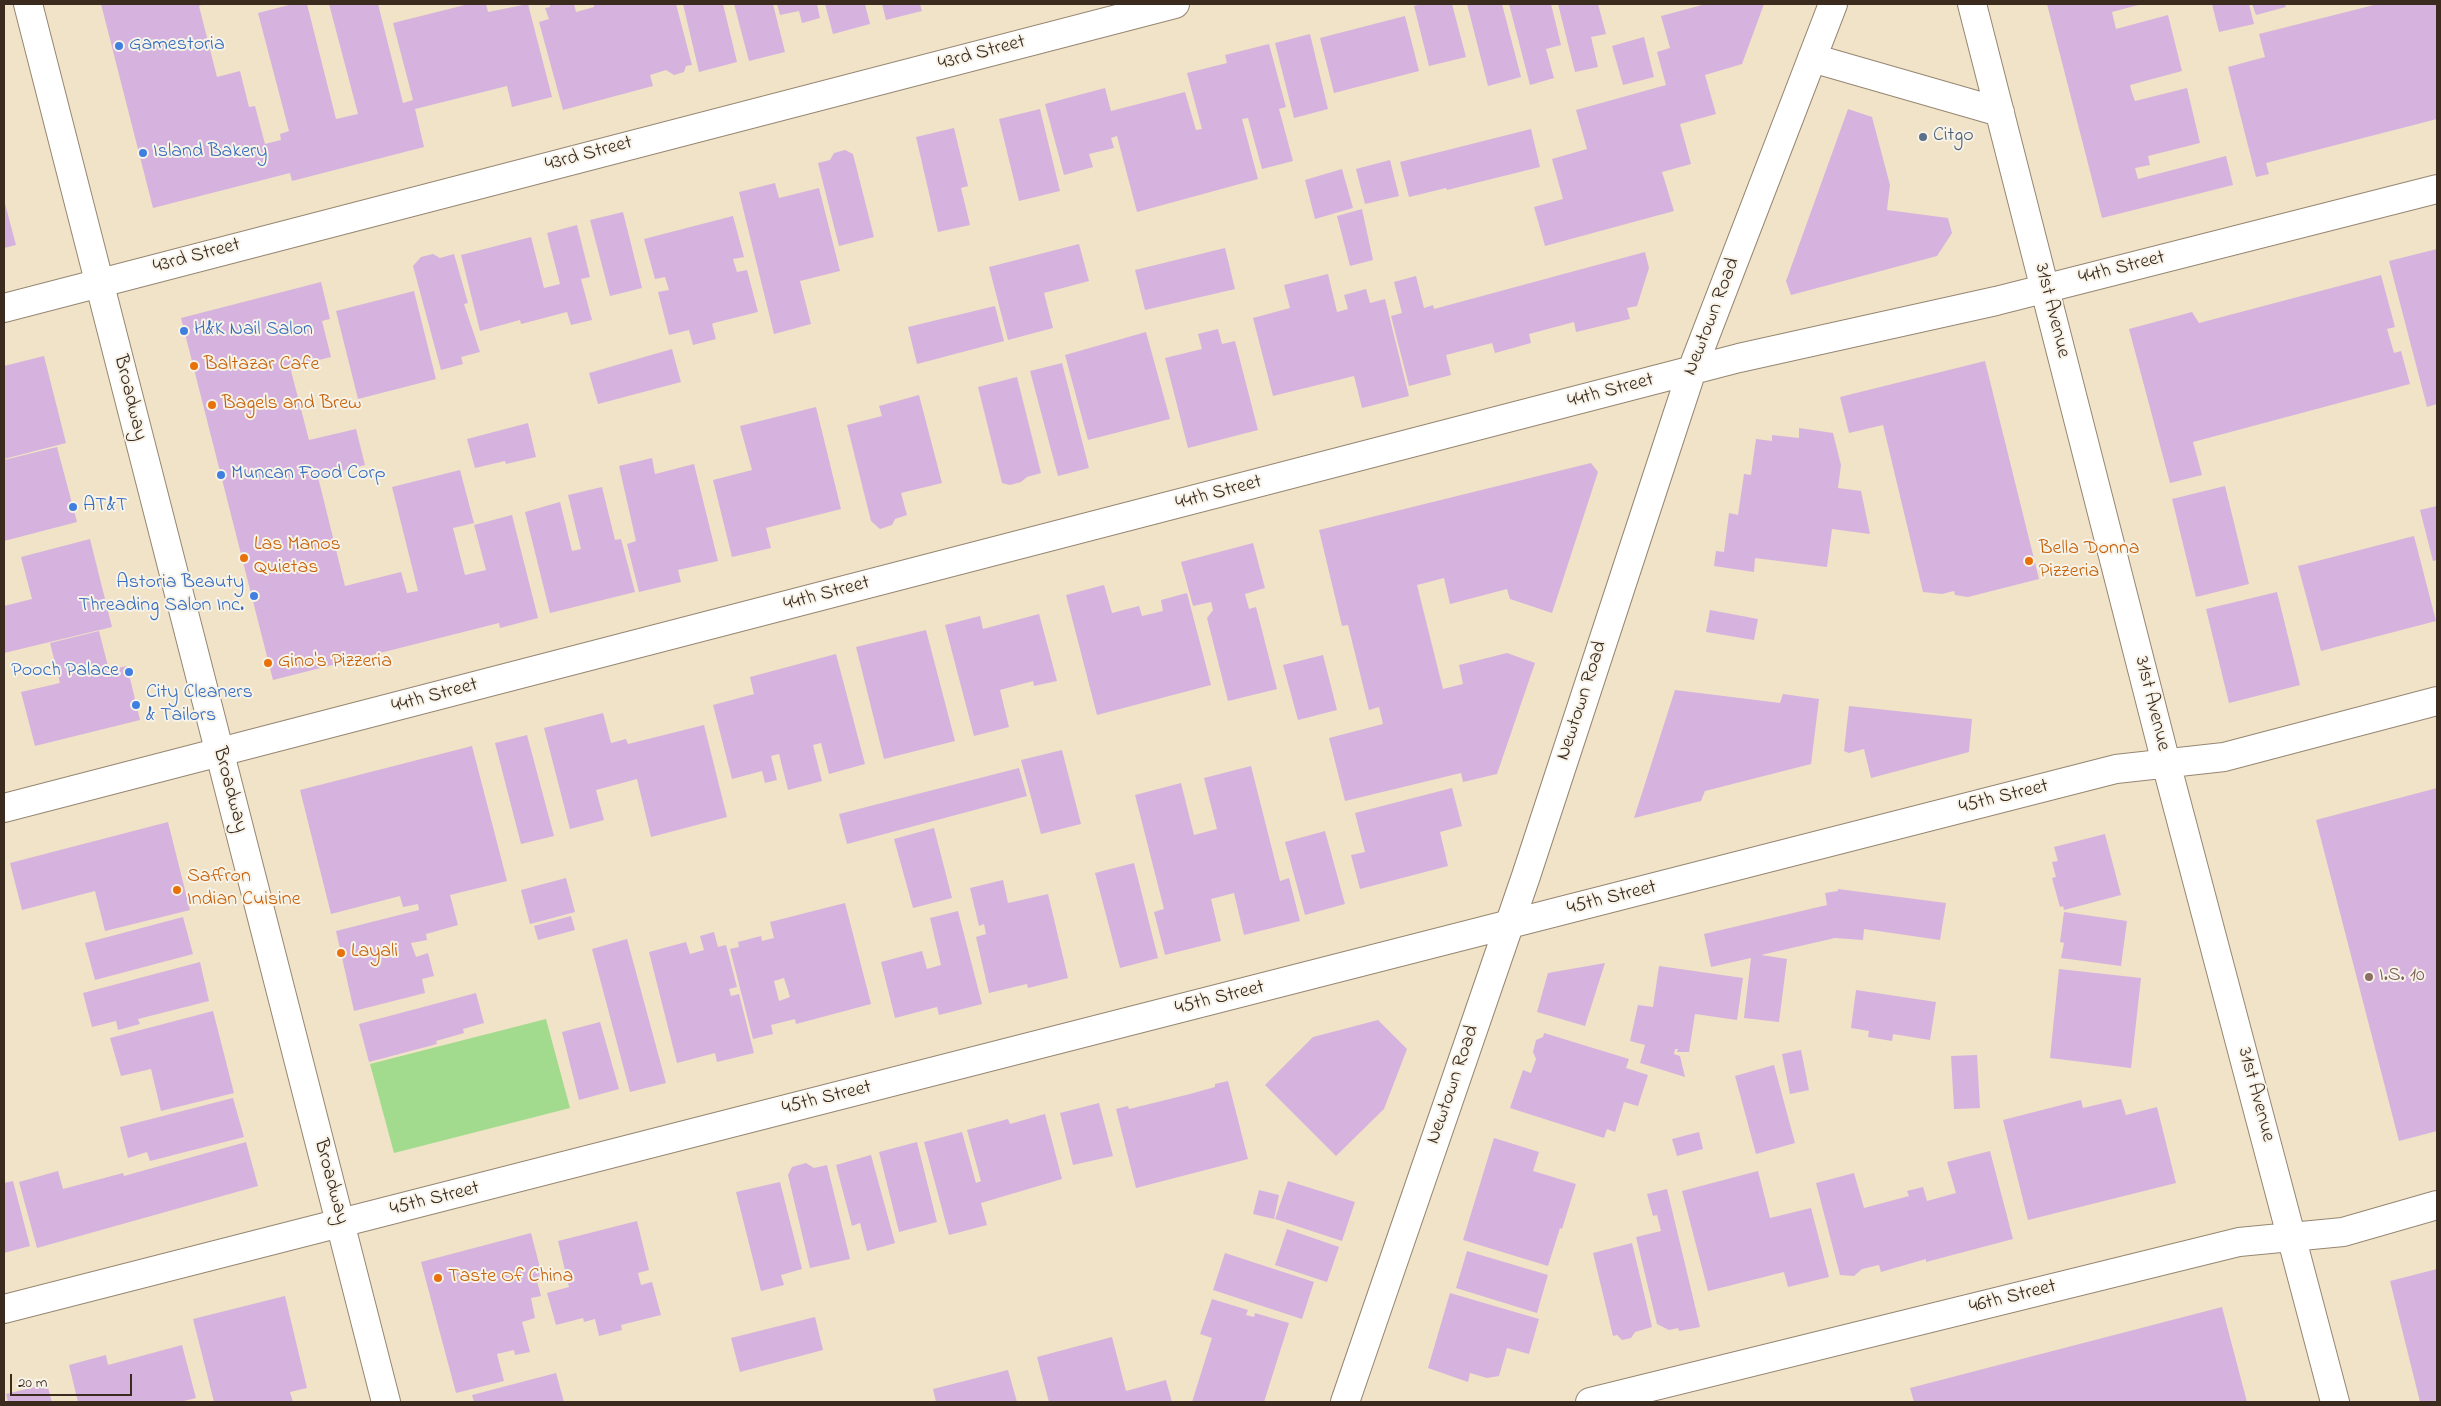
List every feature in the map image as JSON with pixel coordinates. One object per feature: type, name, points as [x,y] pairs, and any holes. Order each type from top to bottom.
[{"type":"street","name":"Broadway","points":[[28,4],[219,753],[342,1223],[386,1402]]},
{"type":"street","name":"43rd Street","points":[[4,308],[1175,4]]},
{"type":"street","name":"Newtown Road","points":[[1345,1402],[1508,923],[1526,876],[1692,370],[1833,4]]},
{"type":"street","name":"31st Avenue","points":[[1972,4],[2166,762],[2335,1402]]},
{"type":"street","points":[[1812,58],[2000,112]]},
{"type":"street","name":"44th Street","points":[[4,808],[1692,370],[2046,288],[2437,189]]},
{"type":"street","name":"45th Street","points":[[4,1308],[2116,769],[2224,757],[2437,702]]},
{"type":"street","name":"46th Street","points":[[1590,1402],[2239,1242],[2343,1232],[2437,1205]]},
{"type":"green space","points":[[546,1019],[570,1108],[394,1153],[370,1064]]},
{"type":"building","points":[[101,4],[204,4],[199,6],[217,77],[240,71],[249,107],[255,106],[265,144],[281,140],[280,134],[289,131],[258,13],[293,4],[307,4],[336,119],[358,114],[329,4],[378,4],[403,103],[413,100],[393,23],[469,4],[486,4],[488,12],[528,4],[552,97],[512,107],[507,86],[415,109],[424,147],[292,181],[290,173],[153,208]]},
{"type":"building","points":[[550,4],[574,4],[576,12],[594,7],[594,4],[676,4],[692,65],[686,66],[684,72],[674,75],[666,70],[650,75],[653,86],[563,110],[539,22],[549,19],[545,8],[550,7]]},
{"type":"building","points":[[683,4],[723,4],[737,62],[699,72]]},
{"type":"building","points":[[734,4],[773,4],[785,52],[749,61]]},
{"type":"building","points":[[777,4],[817,4],[820,18],[802,23],[799,11],[780,15]]},
{"type":"building","points":[[825,4],[865,4],[870,24],[833,34]]},
{"type":"building","points":[[882,4],[920,4],[922,11],[886,20]]},
{"type":"building","points":[[1422,4],[1452,4],[1466,57],[1429,66],[1414,6]]},
{"type":"building","points":[[1467,4],[1502,4],[1521,77],[1488,86]]},
{"type":"building","points":[[1509,4],[1551,4],[1561,45],[1546,49],[1554,78],[1530,85]]},
{"type":"building","points":[[1558,4],[1598,4],[1606,34],[1591,37],[1598,67],[1575,72]]},
{"type":"building","points":[[1706,4],[1764,4],[1742,64],[1705,75],[1716,114],[1680,124],[1691,164],[1662,172],[1674,211],[1545,246],[1534,207],[1563,199],[1552,159],[1587,149],[1576,110],[1666,85],[1657,52],[1670,48],[1661,16]]},
{"type":"building","points":[[2047,4],[2142,4],[2112,12],[2116,29],[2168,15],[2182,71],[2130,85],[2132,93],[2135,101],[2187,88],[2200,143],[2148,156],[2150,165],[2135,168],[2138,179],[2226,156],[2233,185],[2102,218]]},
{"type":"building","points":[[2212,4],[2249,4],[2254,24],[2219,32]]},
{"type":"building","points":[[2252,4],[2285,4],[2286,7],[2256,15]]},
{"type":"building","points":[[2378,4],[2437,4],[2437,119],[2266,163],[2269,174],[2256,177],[2228,67],[2265,57],[2259,34]]},
{"type":"building","points":[[1405,16],[1419,71],[1334,93],[1320,38]]},
{"type":"building","points":[[1310,34],[1328,109],[1294,118],[1275,43]]},
{"type":"building","points":[[1644,37],[1654,77],[1623,85],[1612,46]]},
{"type":"building","points":[[1269,44],[1286,107],[1279,109],[1293,161],[1262,169],[1248,118],[1242,119],[1258,179],[1137,212],[1117,136],[1111,138],[1114,148],[1089,154],[1093,167],[1064,175],[1045,104],[1105,88],[1111,111],[1185,92],[1196,130],[1202,129],[1187,73],[1227,63],[1225,55]]},
{"type":"building","points":[[1040,109],[1060,191],[1019,201],[999,119]]},
{"type":"building","points":[[1848,109],[1872,117],[1890,185],[1887,210],[1948,218],[1952,233],[1937,256],[1791,295],[1786,281]]},
{"type":"building","points":[[954,128],[968,186],[961,188],[970,225],[938,232],[916,137]]},
{"type":"building","points":[[1531,129],[1540,167],[1447,190],[1446,188],[1409,197],[1400,162]]},
{"type":"building","points":[[845,150],[853,154],[874,237],[839,246],[818,163],[830,160],[834,153]]},
{"type":"building","points":[[1390,160],[1399,196],[1365,204],[1356,169]]},
{"type":"building","points":[[1342,169],[1353,208],[1315,219],[1305,180]]},
{"type":"building","points":[[775,183],[779,198],[819,188],[840,271],[800,281],[811,324],[774,334],[739,192]]},
{"type":"building","points":[[4,200],[16,245],[4,248]]},
{"type":"building","points":[[1362,209],[1373,260],[1350,266],[1337,216]]},
{"type":"building","points":[[623,212],[642,288],[610,296],[590,220]]},
{"type":"building","points":[[733,216],[744,257],[733,259],[737,272],[747,270],[758,312],[712,324],[716,339],[693,345],[689,330],[669,335],[658,292],[669,290],[665,277],[655,279],[644,239]]},
{"type":"building","points":[[577,225],[590,277],[581,279],[592,320],[571,325],[567,312],[521,324],[520,320],[480,331],[461,255],[531,237],[544,288],[560,284],[547,233]]},
{"type":"building","points":[[1079,244],[1089,281],[1044,293],[1053,328],[1008,340],[989,267]]},
{"type":"building","points":[[1225,248],[1235,289],[1145,310],[1135,270]]},
{"type":"building","points":[[2437,249],[2437,404],[2427,407],[2389,261]]},
{"type":"building","points":[[1645,252],[1649,268],[1637,306],[1627,308],[1630,319],[1576,332],[1574,322],[1529,334],[1531,343],[1495,353],[1492,343],[1446,355],[1451,375],[1409,386],[1391,316],[1402,313],[1394,282],[1416,276],[1424,308],[1433,305],[1434,309]]},
{"type":"building","points":[[433,254],[440,258],[454,254],[468,303],[464,304],[480,352],[461,357],[463,364],[441,370],[413,266],[421,257]]},
{"type":"building","points":[[1328,274],[1337,312],[1348,309],[1344,295],[1366,289],[1370,303],[1385,299],[1409,396],[1362,408],[1354,376],[1273,396],[1253,318],[1290,308],[1284,285]]},
{"type":"building","points":[[2381,275],[2395,327],[2387,329],[2394,353],[2401,351],[2410,384],[2193,442],[2202,475],[2170,483],[2129,329],[2192,312],[2199,323]]},
{"type":"building","points":[[321,282],[330,319],[322,321],[331,357],[290,367],[309,440],[356,429],[365,465],[318,477],[345,586],[401,572],[407,593],[418,591],[392,487],[460,470],[474,523],[453,528],[465,575],[486,570],[474,525],[512,515],[538,618],[500,628],[499,623],[273,680],[181,318]]},
{"type":"building","points":[[414,291],[436,379],[358,399],[336,311]]},
{"type":"building","points":[[995,306],[1004,341],[917,364],[908,327]]},
{"type":"building","points":[[1218,329],[1222,344],[1235,341],[1258,430],[1188,448],[1165,358],[1202,349],[1198,334]]},
{"type":"building","points":[[1146,332],[1170,419],[1088,440],[1065,355]]},
{"type":"building","points":[[672,349],[681,382],[598,404],[589,373]]},
{"type":"building","points":[[44,356],[66,443],[4,459],[4,366]]},
{"type":"building","points":[[1985,361],[2039,579],[1968,597],[1955,595],[1954,591],[1942,594],[1923,592],[1883,425],[1849,433],[1840,397]]},
{"type":"building","points":[[1062,363],[1089,468],[1058,476],[1030,371]]},
{"type":"building","points":[[1017,377],[1041,473],[1010,485],[1002,483],[978,387]]},
{"type":"building","points":[[919,395],[942,483],[901,493],[907,515],[895,519],[892,525],[880,529],[871,521],[847,425],[882,416],[879,406]]},
{"type":"building","points":[[816,407],[841,509],[766,528],[771,548],[732,557],[713,480],[752,470],[740,426]]},
{"type":"building","points":[[528,423],[536,457],[506,464],[505,461],[475,468],[467,439]]},
{"type":"building","points":[[1799,428],[1833,433],[1841,465],[1838,488],[1861,491],[1870,534],[1832,529],[1827,567],[1755,558],[1754,572],[1714,566],[1716,551],[1724,552],[1729,513],[1738,515],[1744,474],[1751,475],[1756,439],[1772,441],[1772,435],[1799,438]]},
{"type":"building","points":[[57,447],[77,522],[4,541],[4,460]]},
{"type":"building","points":[[652,458],[655,474],[694,464],[718,561],[678,570],[681,582],[639,592],[627,544],[636,541],[619,466]]},
{"type":"building","points":[[1591,463],[1598,472],[1552,613],[1510,599],[1507,589],[1450,604],[1444,578],[1417,585],[1443,689],[1463,684],[1459,665],[1507,653],[1535,663],[1497,774],[1463,782],[1461,773],[1345,801],[1329,738],[1383,724],[1379,707],[1369,710],[1348,625],[1342,626],[1319,530]]},
{"type":"building","points":[[2225,486],[2249,584],[2196,597],[2172,499]]},
{"type":"building","points":[[602,487],[615,540],[621,539],[635,592],[550,613],[525,512],[560,502],[572,551],[581,549],[568,495]]},
{"type":"building","points":[[2437,506],[2437,560],[2433,561],[2420,510]]},
{"type":"building","points":[[2414,536],[2436,621],[2321,651],[2298,566]]},
{"type":"building","points":[[90,539],[112,627],[4,653],[4,606],[32,599],[21,557]]},
{"type":"building","points":[[1253,543],[1265,588],[1245,594],[1249,609],[1256,607],[1277,689],[1228,701],[1207,618],[1213,610],[1211,602],[1193,606],[1181,562]]},
{"type":"building","points":[[1104,585],[1112,613],[1139,606],[1142,616],[1163,611],[1161,600],[1187,593],[1211,685],[1097,715],[1066,595]]},
{"type":"building","points":[[2277,592],[2300,685],[2229,703],[2206,609]]},
{"type":"building","points":[[1710,610],[1758,619],[1754,640],[1706,632]]},
{"type":"building","points":[[1039,614],[1057,681],[1034,686],[1033,681],[1000,690],[1009,727],[974,736],[945,625],[980,616],[983,629]]},
{"type":"building","points":[[926,630],[955,741],[884,759],[856,647]]},
{"type":"building","points":[[99,631],[109,670],[127,666],[140,720],[35,746],[21,692],[60,683],[50,643]]},
{"type":"building","points":[[836,654],[865,764],[829,774],[821,743],[813,745],[822,781],[788,790],[779,754],[771,756],[777,780],[765,783],[762,771],[732,779],[713,705],[754,694],[750,677]]},
{"type":"building","points":[[1323,655],[1337,710],[1298,720],[1283,665]]},
{"type":"building","points":[[1675,690],[1780,703],[1783,694],[1819,699],[1811,764],[1705,791],[1701,801],[1634,818]]},
{"type":"building","points":[[1849,706],[1972,719],[1969,752],[1871,778],[1864,749],[1849,753],[1844,751]]},
{"type":"building","points":[[603,713],[611,743],[626,739],[628,744],[704,725],[727,817],[651,837],[637,779],[596,790],[604,820],[570,829],[544,728]]},
{"type":"building","points":[[527,735],[554,836],[521,844],[495,743]]},
{"type":"building","points":[[472,746],[507,881],[450,895],[458,925],[426,934],[427,940],[411,943],[416,957],[428,953],[434,976],[422,979],[425,993],[354,1011],[336,931],[419,910],[418,904],[403,907],[400,896],[331,914],[300,790]]},
{"type":"building","points":[[1062,750],[1081,824],[1041,834],[1021,760]]},
{"type":"building","points":[[1251,766],[1280,881],[1289,878],[1300,921],[1244,935],[1234,893],[1211,899],[1221,941],[1165,955],[1154,912],[1164,909],[1135,795],[1181,783],[1194,835],[1217,829],[1204,778]]},
{"type":"building","points":[[1019,768],[1027,796],[847,844],[839,814]]},
{"type":"building","points":[[1452,788],[1462,826],[1440,832],[1448,866],[1360,889],[1351,855],[1365,852],[1355,813]]},
{"type":"building","points":[[2437,788],[2437,1131],[2399,1141],[2316,820]]},
{"type":"building","points":[[168,822],[190,910],[105,931],[95,891],[22,910],[10,863]]},
{"type":"building","points":[[934,828],[952,898],[913,908],[894,839]]},
{"type":"building","points":[[1325,831],[1345,904],[1305,915],[1285,842]]},
{"type":"building","points":[[2105,834],[2121,895],[2064,910],[2063,906],[2060,907],[2052,878],[2056,877],[2052,862],[2058,861],[2054,847]]},
{"type":"building","points":[[1134,863],[1158,958],[1120,968],[1095,873]]},
{"type":"building","points":[[566,878],[575,912],[530,924],[521,890]]},
{"type":"building","points":[[1003,880],[1008,903],[1048,894],[1068,978],[1028,988],[1027,984],[989,993],[976,937],[986,934],[984,924],[979,926],[970,888]]},
{"type":"building","points":[[1838,889],[1946,903],[1940,940],[1864,929],[1863,940],[1835,938],[1761,955],[1787,959],[1779,1022],[1744,1018],[1751,958],[1711,967],[1704,934],[1827,905],[1825,893],[1838,891]]},
{"type":"building","points":[[845,903],[871,1004],[796,1024],[795,1019],[771,1025],[773,1034],[753,1039],[730,949],[739,947],[738,942],[761,936],[762,941],[774,938],[770,922]],"holes":[[[784,978],[790,997],[779,1001],[774,981]]]},
{"type":"building","points":[[958,911],[982,1004],[939,1015],[937,1007],[895,1018],[881,962],[922,951],[927,969],[941,965],[930,918]]},
{"type":"building","points":[[2064,912],[2127,921],[2121,966],[2061,958],[2064,943],[2060,942]]},
{"type":"building","points":[[571,916],[575,930],[538,940],[534,926]]},
{"type":"building","points":[[183,917],[193,954],[95,980],[85,943]]},
{"type":"building","points":[[714,932],[718,947],[726,945],[737,987],[729,989],[731,996],[739,994],[754,1053],[717,1062],[715,1053],[677,1063],[649,952],[686,942],[690,954],[704,950],[700,936]]},
{"type":"building","points":[[627,939],[666,1083],[630,1092],[592,949]]},
{"type":"building","points":[[200,962],[209,1001],[138,1019],[140,1024],[118,1030],[116,1021],[92,1027],[83,993]]},
{"type":"building","points":[[1605,963],[1585,1026],[1537,1012],[1548,973]]},
{"type":"building","points":[[1659,966],[1743,978],[1737,1020],[1695,1014],[1689,1052],[1677,1052],[1678,1049],[1675,1049],[1674,1054],[1680,1056],[1685,1077],[1640,1063],[1645,1045],[1630,1041],[1638,1005],[1653,1007]]},
{"type":"building","points":[[2059,969],[2141,978],[2131,1068],[2050,1058]]},
{"type":"building","points":[[1856,990],[1936,1002],[1930,1040],[1893,1034],[1892,1041],[1868,1037],[1869,1031],[1851,1028]]},
{"type":"building","points":[[476,993],[484,1023],[463,1029],[464,1033],[436,1041],[437,1044],[369,1062],[359,1024]]},
{"type":"building","points":[[213,1011],[234,1093],[161,1111],[151,1069],[121,1076],[110,1038]]},
{"type":"building","points":[[1378,1020],[1407,1049],[1384,1109],[1336,1156],[1265,1085],[1313,1037]]},
{"type":"building","points":[[600,1022],[619,1089],[579,1100],[562,1032]]},
{"type":"building","points":[[1544,1033],[1629,1059],[1626,1068],[1648,1075],[1638,1106],[1624,1102],[1615,1132],[1607,1129],[1604,1138],[1510,1108],[1523,1070],[1531,1073],[1536,1059],[1533,1052],[1536,1040],[1543,1037]]},
{"type":"building","points":[[1801,1050],[1809,1090],[1790,1094],[1782,1054]]},
{"type":"building","points":[[1977,1055],[1980,1108],[1954,1109],[1951,1056]]},
{"type":"building","points":[[1774,1065],[1795,1143],[1756,1154],[1735,1076]]},
{"type":"building","points":[[1228,1081],[1248,1159],[1136,1188],[1116,1109],[1128,1106],[1129,1109],[1190,1094]]},
{"type":"building","points":[[233,1098],[244,1137],[150,1161],[147,1152],[128,1158],[120,1127]]},
{"type":"building","points":[[2121,1099],[2126,1115],[2157,1107],[2176,1183],[2028,1220],[2003,1120],[2081,1100],[2083,1108]]},
{"type":"building","points":[[1099,1103],[1113,1156],[1073,1165],[1060,1113]]},
{"type":"building","points":[[1045,1114],[1062,1179],[981,1203],[987,1225],[949,1235],[924,1142],[962,1132],[976,1183],[981,1181],[967,1130],[1008,1119],[1010,1124]]},
{"type":"building","points":[[1699,1132],[1703,1149],[1677,1156],[1672,1139]]},
{"type":"building","points":[[1494,1138],[1539,1152],[1533,1171],[1576,1184],[1548,1266],[1463,1240]]},
{"type":"building","points":[[246,1142],[258,1186],[37,1248],[19,1182],[58,1171],[63,1189],[123,1173],[124,1176]]},
{"type":"building","points":[[917,1142],[937,1222],[899,1232],[879,1152]]},
{"type":"building","points":[[1990,1151],[2013,1239],[1926,1262],[1926,1259],[1881,1272],[1879,1265],[1862,1269],[1854,1276],[1840,1275],[1816,1183],[1854,1173],[1864,1208],[1909,1196],[1907,1191],[1923,1187],[1927,1201],[1956,1193],[1947,1162]]},
{"type":"building","points":[[871,1155],[895,1243],[867,1251],[860,1223],[852,1226],[836,1165]]},
{"type":"building","points":[[806,1163],[814,1168],[827,1165],[850,1259],[810,1268],[788,1175],[792,1167]]},
{"type":"building","points":[[1758,1171],[1770,1218],[1811,1208],[1829,1277],[1788,1287],[1784,1272],[1708,1291],[1682,1191]]},
{"type":"building","points":[[13,1181],[30,1246],[4,1253],[4,1183]]},
{"type":"building","points":[[1288,1181],[1355,1202],[1342,1241],[1275,1219]]},
{"type":"building","points":[[780,1182],[802,1269],[781,1275],[784,1285],[761,1291],[736,1192]]},
{"type":"building","points":[[1667,1189],[1700,1327],[1679,1331],[1678,1328],[1669,1330],[1657,1324],[1636,1237],[1661,1231],[1657,1215],[1653,1216],[1647,1194]]},
{"type":"building","points":[[1259,1190],[1279,1195],[1274,1219],[1253,1214]]},
{"type":"building","points":[[637,1221],[649,1270],[638,1273],[641,1285],[652,1282],[661,1315],[621,1325],[622,1330],[599,1336],[595,1319],[584,1322],[583,1318],[556,1325],[547,1293],[569,1287],[558,1241]]},
{"type":"building","points":[[1287,1229],[1339,1247],[1327,1282],[1275,1265]]},
{"type":"building","points":[[531,1233],[543,1279],[537,1281],[541,1296],[531,1298],[535,1318],[522,1322],[530,1352],[515,1355],[514,1350],[497,1354],[504,1381],[456,1393],[421,1262]]},
{"type":"building","points":[[1632,1243],[1652,1327],[1635,1332],[1631,1338],[1622,1340],[1617,1335],[1613,1336],[1593,1253]]},
{"type":"building","points":[[1467,1251],[1548,1275],[1537,1313],[1456,1288]]},
{"type":"building","points":[[1225,1253],[1314,1282],[1302,1319],[1213,1290]]},
{"type":"building","points":[[2437,1269],[2437,1402],[2420,1402],[2390,1281]]},
{"type":"building","points":[[1450,1293],[1539,1319],[1529,1354],[1507,1348],[1499,1376],[1487,1378],[1470,1373],[1468,1382],[1428,1368]]},
{"type":"building","points":[[285,1296],[307,1388],[290,1392],[293,1402],[214,1402],[193,1319]]},
{"type":"building","points":[[1212,1299],[1248,1310],[1246,1315],[1254,1317],[1255,1313],[1289,1323],[1264,1402],[1192,1402],[1212,1338],[1200,1334]]},
{"type":"building","points":[[2222,1307],[2247,1402],[1914,1402],[1910,1388]]},
{"type":"building","points":[[815,1317],[823,1350],[740,1372],[731,1338]]},
{"type":"building","points":[[1112,1337],[1126,1391],[1166,1380],[1172,1402],[1049,1402],[1037,1357]]},
{"type":"building","points":[[182,1345],[196,1398],[180,1402],[78,1402],[69,1365],[106,1355],[108,1365]]},
{"type":"building","points":[[1008,1370],[1017,1402],[936,1402],[933,1389]]},
{"type":"building","points":[[556,1373],[564,1402],[474,1402],[472,1395]]},
{"type":"building","points":[[47,1384],[52,1402],[8,1402],[6,1394]]},
{"type":"place","name":"Gamestoria","points":[[119,46]]},
{"type":"place","name":"Citgo","points":[[1923,137]]},
{"type":"place","name":"Island Bakery","points":[[143,153]]},
{"type":"place","name":"H&K Nail Salon","points":[[184,331]]},
{"type":"place","name":"Baltazar Cafe","points":[[194,366]]},
{"type":"place","name":"Bagels and Brew","points":[[212,405]]},
{"type":"place","name":"Muncan Food Corp","points":[[221,475]]},
{"type":"place","name":"AT&T","points":[[73,507]]},
{"type":"place","name":"Las Manos Quietas","points":[[244,558]]},
{"type":"place","name":"Bella Donna Pizzeria","points":[[2029,561]]},
{"type":"place","name":"Astoria Beauty Threading Salon Inc.","points":[[254,596]]},
{"type":"place","name":"Gino's Pizzeria","points":[[268,663]]},
{"type":"place","name":"Pooch Palace","points":[[129,672]]},
{"type":"place","name":"City Cleaners & Tailors","points":[[136,705]]},
{"type":"place","name":"Saffron Indian Cuisine","points":[[177,890]]},
{"type":"place","name":"Layali","points":[[341,953]]},
{"type":"place","name":"I.S. 10","points":[[2369,977]]},
{"type":"place","name":"Taste Of China","points":[[438,1278]]}]
